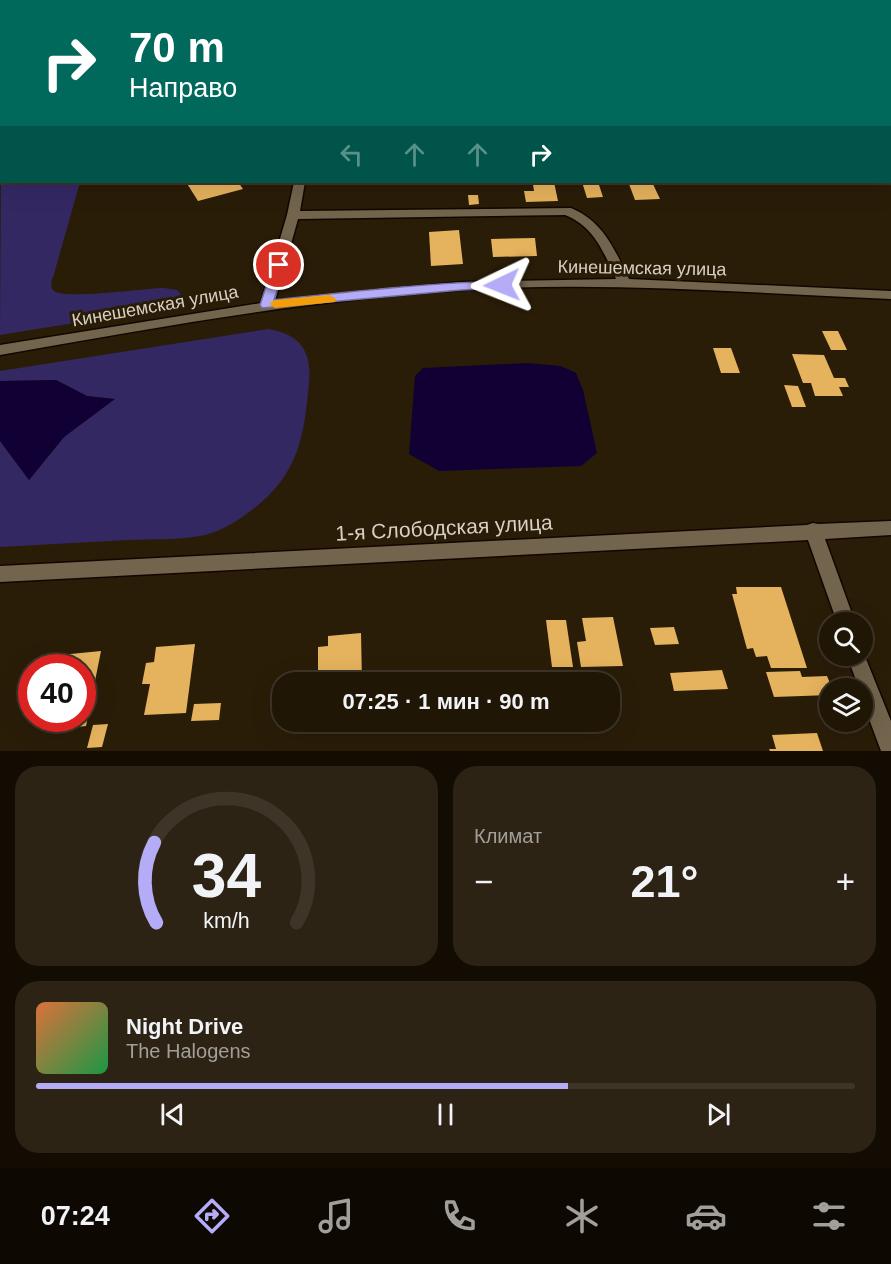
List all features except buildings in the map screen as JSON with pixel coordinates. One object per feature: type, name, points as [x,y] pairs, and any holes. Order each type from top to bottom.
[{"type":"street","points":[[267,305],[293,214],[299,183]]},
{"type":"street","points":[[293,214],[567,211],[580,214],[594,226],[624,283]]},
{"type":"street","name":"Кинешемская улица","points":[[0,350],[267,305],[461,286],[624,283],[891,295]]},
{"type":"street","name":"1-я Слободская улица","points":[[0,574],[813,530],[891,528]]},
{"type":"street","points":[[813,530],[842,612]]},
{"type":"street","points":[[861,666],[891,750]]},
{"type":"shaded area","points":[[1,183],[80,183],[52,281],[54,291],[89,294],[164,288],[177,290],[181,294],[161,309],[0,335]]},
{"type":"shaded area","points":[[268,329],[288,335],[306,352],[309,371],[307,403],[300,441],[287,473],[262,501],[245,515],[212,533],[200,536],[0,547],[0,441],[29,480],[64,437],[114,399],[87,396],[56,380],[0,381],[0,371]]},
{"type":"shaded area","points":[[527,363],[561,366],[576,373],[583,390],[597,453],[581,466],[439,471],[409,454],[415,376],[423,368]]},
{"type":"shaded area","points":[[56,380],[87,396],[115,399],[64,437],[29,480],[0,441],[0,381]]},
{"type":"slow traffic","points":[[275,304],[330,299]]},
{"type":"route","points":[[279,265],[267,305],[461,286],[502,285]]}]
